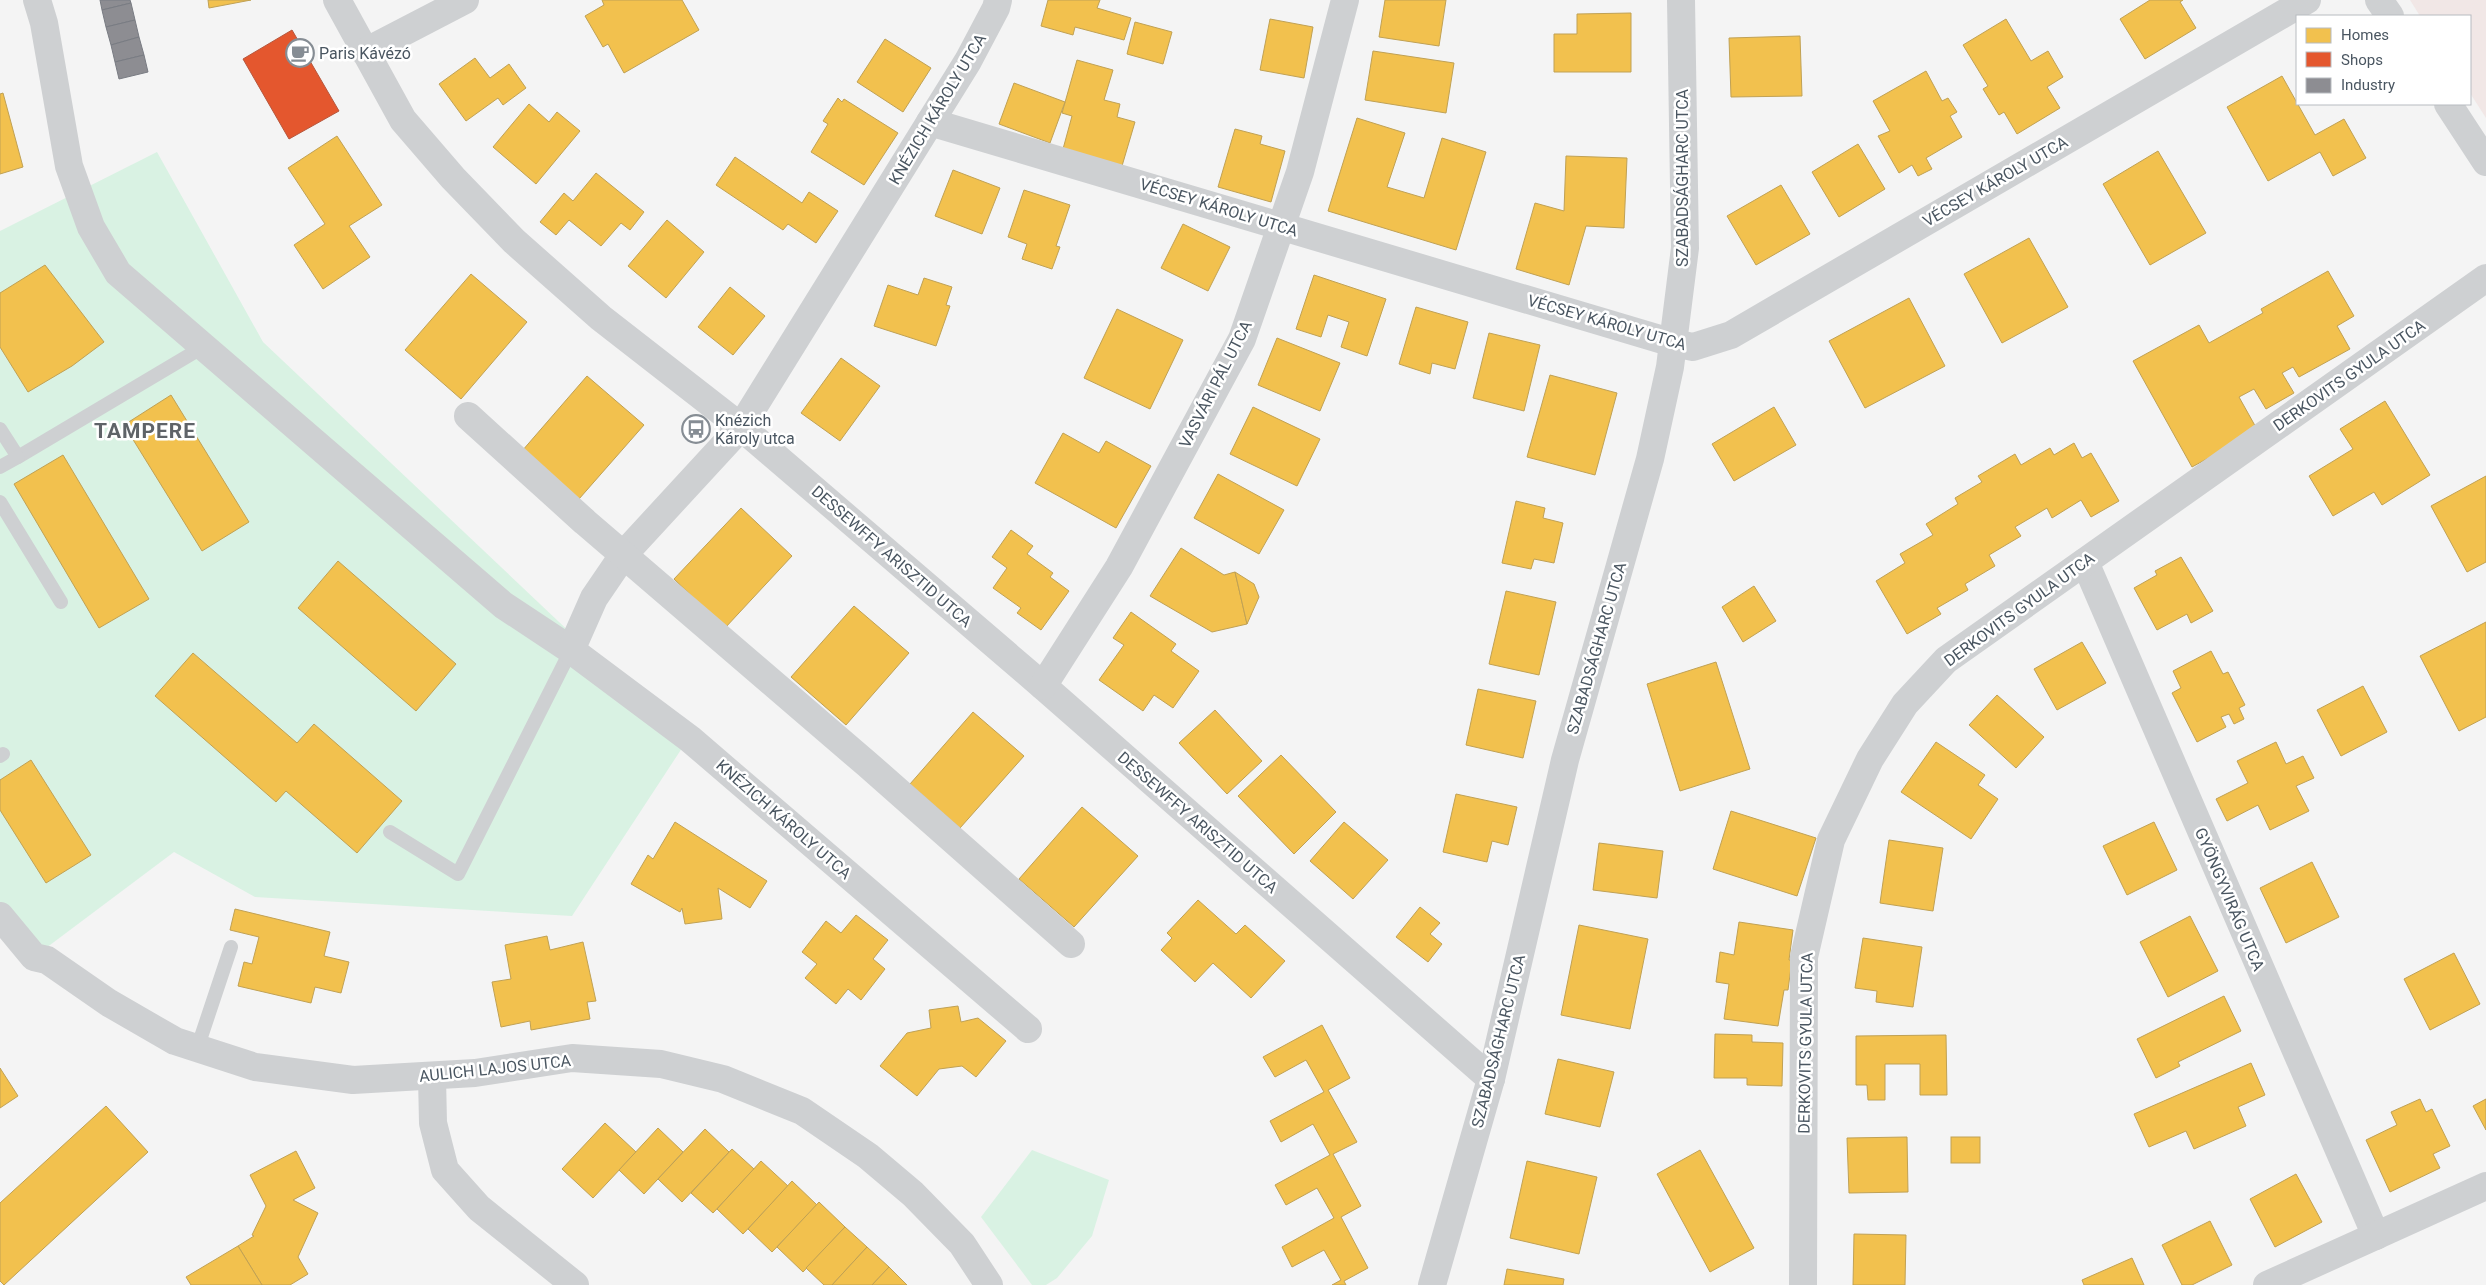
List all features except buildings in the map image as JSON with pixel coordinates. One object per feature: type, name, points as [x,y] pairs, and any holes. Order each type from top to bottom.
[{"type":"street","points":[[37,0],[44,23],[69,166],[90,227],[118,273],[503,605],[571,650]]},
{"type":"street","name":"DESSEWFFY ARISZTID UTCA","points":[[337,0],[402,120],[453,178],[514,241],[601,318],[741,427],[1044,686],[1490,1079]]},
{"type":"street","points":[[365,52],[465,0]]},
{"type":"street","name":"KNÉZICH KÁROLY UTCA","points":[[998,0],[996,8],[968,61],[741,427],[624,554],[594,598],[571,650],[690,739],[1028,1029]]},
{"type":"street","name":"VASVÁRI PÁL UTCA","points":[[1044,686],[1119,567],[1242,339],[1300,172],[1345,0]]},
{"type":"street","name":"SZABADSÁGHARC UTCA","points":[[1432,1285],[1490,1079],[1565,760],[1650,459],[1670,367],[1685,248],[1681,0]]},
{"type":"street","name":"VÉCSEY KÁROLY UTCA","points":[[930,122],[1674,343],[1693,347],[1731,335],[2307,0]]},
{"type":"street","points":[[2379,0],[2389,15]]},
{"type":"street","points":[[2449,105],[2486,162]]},
{"type":"street","name":"DERKOVITS GYULA UTCA","points":[[1803,1285],[1804,956],[1831,840],[1870,759],[1905,704],[1946,660],[2486,278]]},
{"type":"street","points":[[468,416],[530,474],[1071,944]]},
{"type":"street","name":"GYÖNGYVIRÁG UTCA","points":[[2085,562],[2376,1236]]},
{"type":"street","name":"AULICH LAJOS UTCA","points":[[0,916],[34,957],[47,960],[109,1002],[175,1041],[254,1067],[353,1080],[432,1077],[475,1073],[572,1058],[660,1064],[723,1079],[802,1112],[868,1156],[913,1194],[962,1244],[989,1285]]},
{"type":"street","points":[[432,1077],[433,1122],[445,1170],[479,1208],[575,1285]]},
{"type":"street","points":[[2267,1285],[2486,1186]]},
{"type":"lane","points":[[0,467],[202,347]]},
{"type":"lane","points":[[0,429],[18,456]]},
{"type":"lane","points":[[0,502],[61,602]]},
{"type":"lane","points":[[390,832],[458,874],[571,650]]},
{"type":"lane","points":[[197,1049],[231,947]]},
{"type":"shaded area","points":[[2410,0],[2486,0],[2486,118],[2471,95],[2471,15],[2419,15]]},
{"type":"green space","points":[[157,152],[263,342],[686,742],[572,916],[255,897],[174,852],[34,957],[0,907],[0,231]]},
{"type":"green space","points":[[1032,1150],[1109,1180],[1092,1236],[1057,1278],[1046,1285],[1032,1285],[981,1217]]},
{"type":"place","name":"Paris Kávézó","points":[[300,53]]},
{"type":"place","name":"Knézich Károly utca","points":[[696,429]]},
{"type":"district","name":"TAMPERE","points":[[145,431]]}]
